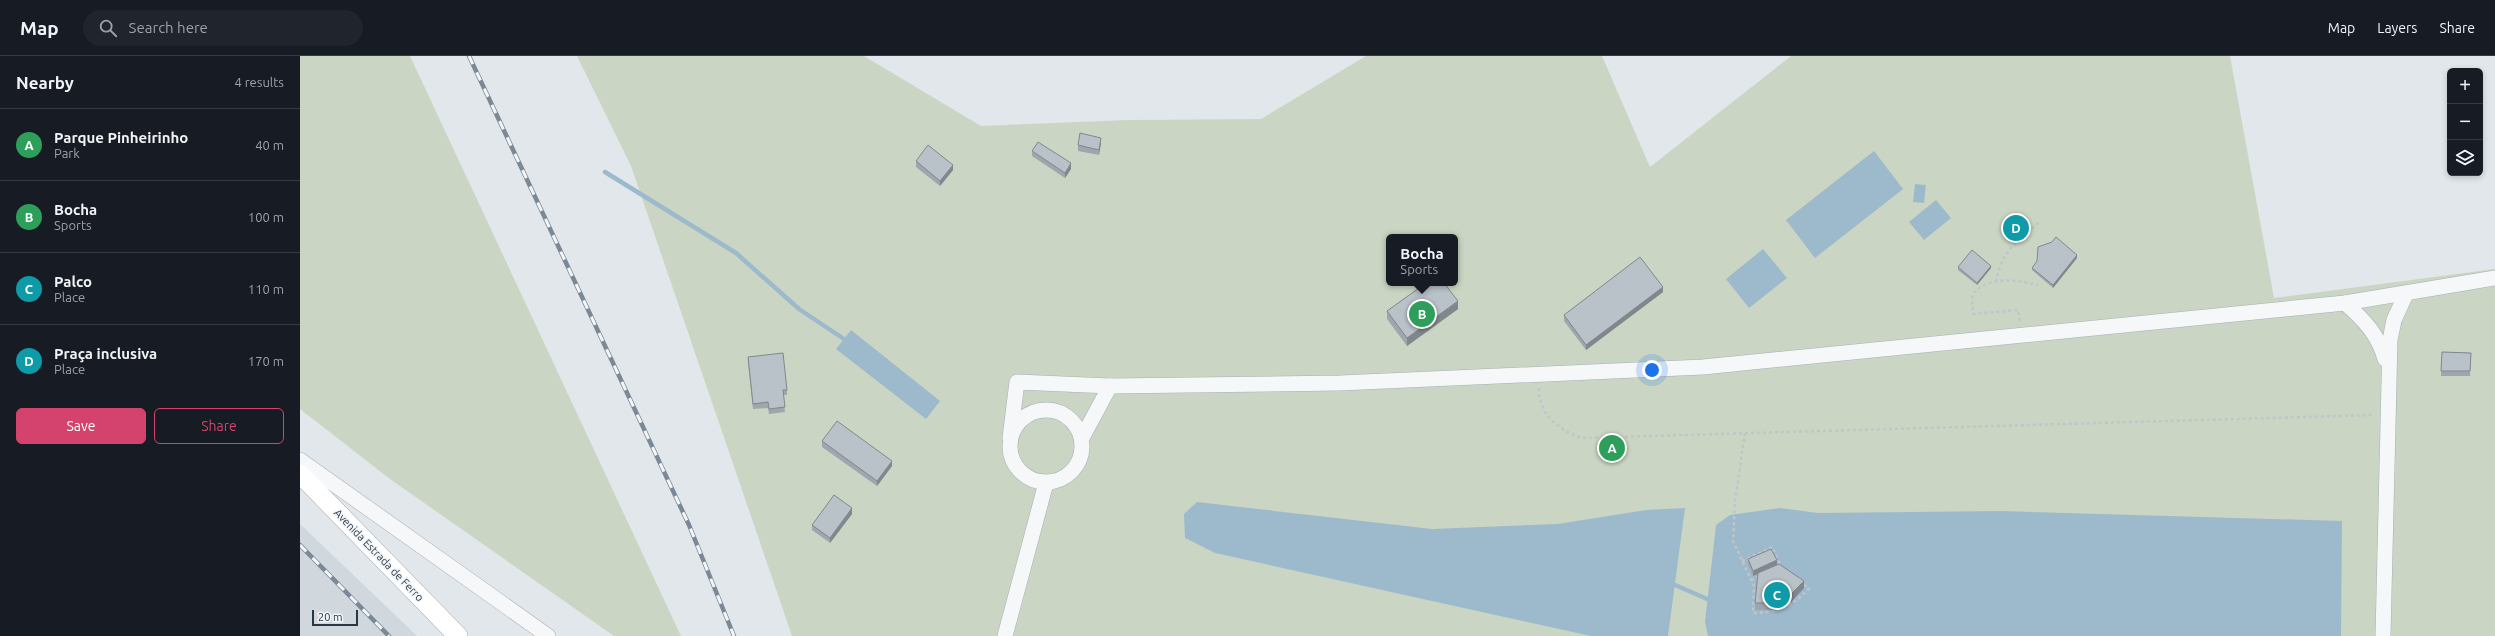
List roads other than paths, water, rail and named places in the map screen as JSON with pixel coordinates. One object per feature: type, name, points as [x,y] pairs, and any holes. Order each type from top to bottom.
[{"type":"main road","name":"Avenida Estrada de Ferro","points":[[300,474],[458,636]]},
{"type":"street","points":[[1010,438],[1017,423],[1030,413],[1046,409],[1062,413],[1074,423],[1082,438],[1082,454],[1075,469],[1062,479],[1046,483],[1030,479],[1017,469],[1010,454],[1010,438],[1017,382],[1110,386],[1340,382],[1703,367],[2345,303],[2495,278]]},
{"type":"street","points":[[2383,636],[2388,372],[2390,340],[2394,320],[2406,294]]},
{"type":"street","points":[[2345,303],[2367,323],[2381,344],[2388,372]]},
{"type":"street","points":[[1082,438],[1110,386]]},
{"type":"street","points":[[300,460],[548,636]]},
{"type":"street","points":[[1005,636],[1046,483]]},
{"type":"water","points":[[1874,151],[1903,189],[1815,258],[1786,220]]},
{"type":"water","points":[[1915,184],[1926,185],[1924,203],[1913,202]]},
{"type":"water","points":[[1936,200],[1951,218],[1924,240],[1909,222]]},
{"type":"water","points":[[1763,249],[1787,278],[1749,308],[1726,279]]},
{"type":"water","points":[[851,330],[940,401],[926,419],[836,349]]},
{"type":"water","points":[[1197,502],[1432,529],[1558,524],[1646,510],[1685,508],[1668,636],[1591,636],[1215,553],[1185,538],[1184,514]]},
{"type":"water","points":[[1780,508],[1818,513],[2002,511],[2342,521],[2341,636],[1708,636],[1705,622],[1716,525],[1730,515]]},
{"type":"waterway","points":[[605,172],[736,253],[799,309],[844,339]]},
{"type":"waterway","points":[[1675,585],[1714,602]]},
{"type":"railway","points":[[469,56],[689,525],[734,636]]},
{"type":"railway","points":[[300,545],[389,636]]},
{"type":"place","name":"Praça inclusiva","points":[[2016,228]]},
{"type":"place","name":"Bocha","points":[[1422,314]]},
{"type":"place","name":"Parque Pinheirinho","points":[[1612,448]]},
{"type":"place","name":"Palco","points":[[1777,595]]}]
